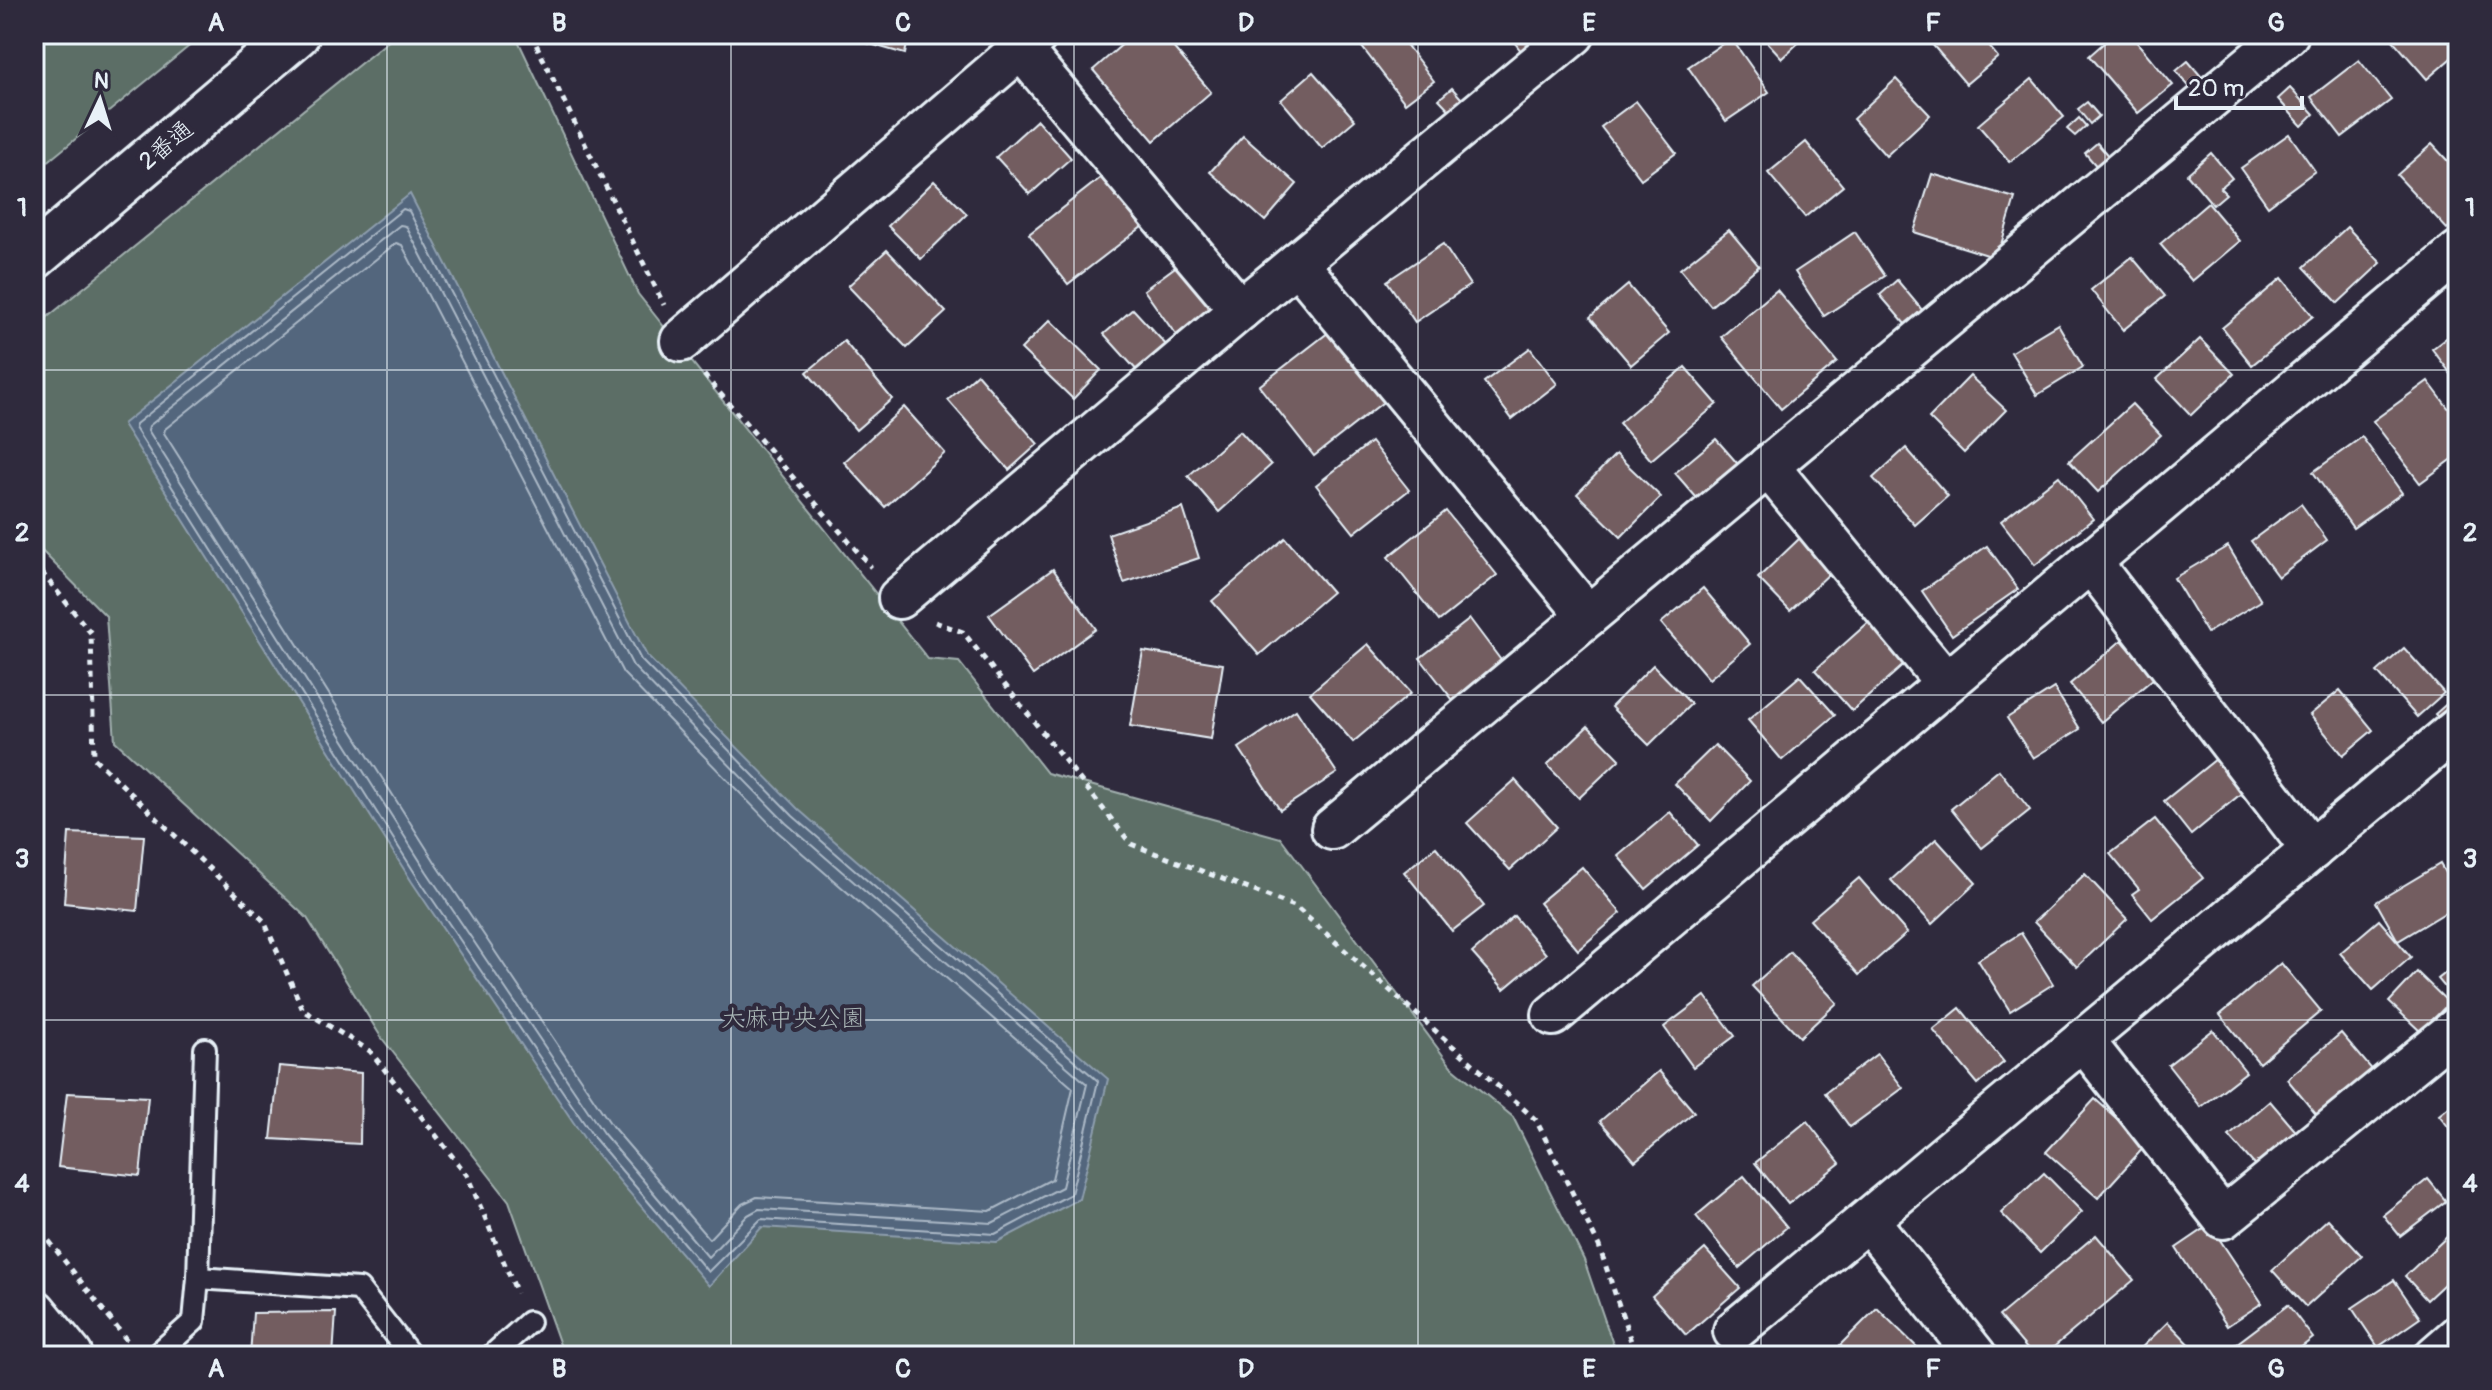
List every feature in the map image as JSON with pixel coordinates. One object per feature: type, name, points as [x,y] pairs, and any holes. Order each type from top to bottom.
[{"type":"main road","name":"2番通","points":[[34,257],[297,34]]},
{"type":"main road","points":[[34,1312],[70,1356]]},
{"type":"street","points":[[899,598],[1574,34]]},
{"type":"street","points":[[1332,829],[2288,34]]},
{"type":"street","points":[[681,341],[1030,41],[1240,310]]},
{"type":"street","points":[[1553,1015],[2458,252]]},
{"type":"street","points":[[1297,263],[1588,616]]},
{"type":"street","points":[[1768,466],[1946,683]]},
{"type":"street","points":[[2090,561],[2312,850]]},
{"type":"street","points":[[1734,1331],[2458,728]]},
{"type":"street","points":[[2083,1040],[2223,1218],[2458,1027]]},
{"type":"street","points":[[1868,1220],[1976,1356]]},
{"type":"street","points":[[2435,1356],[2458,1336]]},
{"type":"lane","points":[[155,1356],[194,1321],[205,1049]]},
{"type":"lane","points":[[198,1278],[359,1289],[411,1356]]},
{"type":"lane","points":[[491,1356],[529,1322]]},
{"type":"path","points":[[531,34],[690,359],[913,614],[963,632],[1131,844],[1296,907],[1536,1120],[1599,1246],[1636,1356]]},
{"type":"path","points":[[34,563],[91,633],[94,758],[264,921],[303,1010],[370,1051],[467,1175],[529,1322]]},
{"type":"path","points":[[34,1222],[130,1344]]},
{"type":"green space","points":[[34,34],[204,34],[34,173]]},
{"type":"green space","name":"大麻中央公園","points":[[397,34],[515,34],[638,294],[928,659],[959,662],[1047,773],[1281,838],[1451,1066],[1513,1117],[1584,1260],[1617,1356],[564,1356],[509,1201],[381,1037],[307,918],[115,741],[106,616],[34,543],[34,328]]},
{"type":"water","points":[[410,194],[647,656],[799,810],[1108,1079],[1079,1199],[997,1242],[762,1227],[709,1286],[588,1144],[412,882],[123,424]]},
{"type":"building","points":[[835,34],[909,34],[905,54]]},
{"type":"building","points":[[1134,34],[1162,34],[1211,92],[1154,141],[1093,70]]},
{"type":"building","points":[[1352,34],[1398,34],[1434,81],[1405,103]]},
{"type":"building","points":[[1508,34],[1524,34],[1538,53],[1528,60]]},
{"type":"building","points":[[1760,34],[1808,34],[1782,58]]},
{"type":"building","points":[[1979,34],[1998,57],[1966,84],[1925,36]]},
{"type":"building","points":[[2114,34],[2130,34],[2173,85],[2138,113],[2089,56]]},
{"type":"building","points":[[2396,34],[2458,34],[2458,52],[2427,79],[2391,38]]},
{"type":"building","points":[[1731,38],[1769,92],[1726,121],[1688,67]]},
{"type":"building","points":[[2359,60],[2391,100],[2342,137],[2311,97]]},
{"type":"building","points":[[2188,61],[2211,88],[2199,98],[2176,71]]},
{"type":"building","points":[[1313,72],[1355,120],[1322,148],[1281,100]]},
{"type":"building","points":[[1896,79],[1930,115],[1886,156],[1853,119]]},
{"type":"building","points":[[2032,79],[2064,117],[2010,162],[1978,125]]},
{"type":"building","points":[[1452,88],[1469,107],[1457,118],[1439,99]]},
{"type":"building","points":[[2290,88],[2314,114],[2302,126],[2278,99]]},
{"type":"building","points":[[1636,101],[1676,153],[1641,179],[1601,127]]},
{"type":"building","points":[[2087,102],[2099,116],[2090,124],[2078,109]]},
{"type":"building","points":[[2079,118],[2086,126],[2075,136],[2067,129]]},
{"type":"building","points":[[1037,120],[1071,158],[1030,194],[996,157]]},
{"type":"building","points":[[2289,134],[2315,171],[2268,206],[2241,168]]},
{"type":"building","points":[[1243,136],[1297,184],[1265,221],[1210,172]]},
{"type":"building","points":[[1806,142],[1843,186],[1805,217],[1768,173]]},
{"type":"building","points":[[2097,143],[2111,159],[2099,169],[2085,153]]},
{"type":"building","points":[[2432,144],[2458,172],[2458,220],[2447,229],[2397,175]]},
{"type":"building","points":[[2211,153],[2232,178],[2220,188],[2226,194],[2213,205],[2187,174]]},
{"type":"building","points":[[1932,174],[2015,198],[1997,258],[1914,232]]},
{"type":"building","points":[[1103,176],[1143,226],[1068,284],[1029,234]]},
{"type":"building","points":[[934,181],[967,214],[921,259],[888,226]]},
{"type":"building","points":[[2208,203],[2240,241],[2192,281],[2160,244]]},
{"type":"building","points":[[2347,227],[2381,263],[2338,303],[2304,267]]},
{"type":"building","points":[[1729,230],[1759,266],[1711,306],[1680,269]]},
{"type":"building","points":[[1855,232],[1885,276],[1824,316],[1795,272]]},
{"type":"building","points":[[1443,244],[1470,285],[1415,322],[1387,281]]},
{"type":"building","points":[[887,250],[946,312],[907,348],[848,286]]},
{"type":"building","points":[[2132,257],[2165,296],[2123,330],[2091,290]]},
{"type":"building","points":[[1182,262],[1215,307],[1176,335],[1144,290]]},
{"type":"building","points":[[2282,278],[2313,316],[2252,365],[2222,328]]},
{"type":"building","points":[[1897,280],[1928,317],[1911,331],[1880,295]]},
{"type":"building","points":[[1628,285],[1669,333],[1631,365],[1590,317]]},
{"type":"building","points":[[1777,290],[1837,362],[1781,409],[1721,337]]},
{"type":"building","points":[[1133,309],[1169,348],[1140,374],[1104,334]]},
{"type":"building","points":[[1050,320],[1101,370],[1073,399],[1021,349]]},
{"type":"building","points":[[2058,324],[2083,367],[2037,395],[2011,352]]},
{"type":"building","points":[[1333,329],[1387,399],[1314,456],[1259,386]]},
{"type":"building","points":[[2458,329],[2458,383],[2432,349]]},
{"type":"building","points":[[2200,339],[2234,374],[2191,415],[2157,379]]},
{"type":"building","points":[[844,341],[892,399],[856,430],[807,372]]},
{"type":"building","points":[[1530,348],[1557,384],[1512,419],[1484,382]]},
{"type":"building","points":[[1685,367],[1717,404],[1651,460],[1619,423]]},
{"type":"building","points":[[977,374],[1038,444],[1009,470],[948,400]]},
{"type":"building","points":[[1970,376],[2006,410],[1964,453],[1929,418]]},
{"type":"building","points":[[2428,381],[2458,421],[2458,455],[2420,483],[2373,421]]},
{"type":"building","points":[[2132,404],[2161,435],[2098,492],[2069,461]]},
{"type":"building","points":[[904,407],[945,453],[885,507],[844,462]]},
{"type":"building","points":[[1240,431],[1271,465],[1219,512],[1188,476]]},
{"type":"building","points":[[2362,437],[2402,493],[2353,528],[2313,472]]},
{"type":"building","points":[[1716,439],[1744,471],[1703,505],[1675,473]]},
{"type":"building","points":[[1371,442],[1409,490],[1354,533],[1316,485]]},
{"type":"building","points":[[1906,448],[1948,496],[1915,525],[1873,478]]},
{"type":"building","points":[[1616,454],[1661,497],[1621,537],[1577,494]]},
{"type":"building","points":[[2059,476],[2093,519],[2035,565],[2001,521]]},
{"type":"building","points":[[2301,504],[2327,540],[2278,577],[2251,541]]},
{"type":"building","points":[[1183,508],[1199,558],[1124,583],[1108,534]]},
{"type":"building","points":[[1446,511],[1497,575],[1439,621],[1388,557]]},
{"type":"building","points":[[1285,538],[1332,592],[1259,655],[1212,601]]},
{"type":"building","points":[[1800,538],[1832,571],[1790,611],[1758,578]]},
{"type":"building","points":[[1987,546],[2018,589],[1952,635],[1922,591]]},
{"type":"building","points":[[2228,546],[2261,601],[2207,633],[2174,578]]},
{"type":"building","points":[[1053,569],[1096,629],[1033,675],[989,615]]},
{"type":"building","points":[[1703,588],[1750,644],[1709,679],[1661,623]]},
{"type":"building","points":[[1470,619],[1509,671],[1460,709],[1420,658]]},
{"type":"building","points":[[1870,621],[1907,662],[1852,711],[1815,670]]},
{"type":"building","points":[[2122,640],[2154,678],[2101,722],[2070,684]]},
{"type":"building","points":[[1368,644],[1411,693],[1353,742],[1310,693]]},
{"type":"building","points":[[2404,648],[2444,693],[2417,717],[2377,672]]},
{"type":"building","points":[[1143,651],[1223,664],[1211,739],[1130,726]]},
{"type":"building","points":[[1653,665],[1691,704],[1649,745],[1611,707]]},
{"type":"building","points":[[1800,676],[1835,715],[1782,760],[1748,720]]},
{"type":"building","points":[[2054,688],[2080,729],[2033,758],[2007,718]]},
{"type":"building","points":[[2340,690],[2373,730],[2343,755],[2310,715]]},
{"type":"building","points":[[2458,694],[2458,719],[2447,728],[2435,714]]},
{"type":"building","points":[[1296,710],[1337,773],[1280,810],[1239,748]]},
{"type":"building","points":[[1588,726],[1620,759],[1579,798],[1547,765]]},
{"type":"building","points":[[1715,745],[1750,781],[1711,821],[1675,784]]},
{"type":"building","points":[[2216,759],[2243,792],[2191,835],[2164,801]]},
{"type":"building","points":[[1999,770],[2030,810],[1982,848],[1951,809]]},
{"type":"building","points":[[1515,780],[1557,827],[1510,870],[1467,823]]},
{"type":"building","points":[[1670,812],[1698,845],[1646,889],[1618,856]]},
{"type":"building","points":[[2155,819],[2203,878],[2152,919],[2132,894],[2139,889],[2110,854]]},
{"type":"building","points":[[69,833],[144,836],[137,911],[64,903]]},
{"type":"building","points":[[1936,839],[1976,883],[1932,924],[1891,880]]},
{"type":"building","points":[[1436,847],[1484,906],[1452,931],[1404,872]]},
{"type":"building","points":[[2440,864],[2458,895],[2458,905],[2398,941],[2376,902]]},
{"type":"building","points":[[1582,867],[1621,913],[1578,950],[1539,903]]},
{"type":"building","points":[[2085,874],[2127,919],[2077,967],[2034,922]]},
{"type":"building","points":[[1859,878],[1907,933],[1859,975],[1810,920]]},
{"type":"building","points":[[1514,916],[1546,954],[1504,989],[1472,953]]},
{"type":"building","points":[[2379,920],[2411,957],[2373,990],[2340,953]]},
{"type":"building","points":[[2021,933],[2053,984],[2010,1011],[1978,960]]},
{"type":"building","points":[[1790,952],[1837,1003],[1800,1037],[1752,986]]},
{"type":"building","points":[[2281,963],[2321,1011],[2259,1063],[2220,1015]]},
{"type":"building","points":[[2458,963],[2458,1003],[2438,979]]},
{"type":"building","points":[[2417,972],[2449,1003],[2421,1032],[2389,1002]]},
{"type":"building","points":[[1705,996],[1735,1036],[1693,1067],[1664,1027]]},
{"type":"building","points":[[1960,1008],[2004,1062],[1978,1084],[1933,1030]]},
{"type":"building","points":[[2213,1030],[2246,1072],[2201,1107],[2168,1065]]},
{"type":"building","points":[[2341,1033],[2375,1073],[2319,1118],[2287,1079]]},
{"type":"building","points":[[1877,1054],[1903,1088],[1850,1127],[1825,1093]]},
{"type":"building","points":[[279,1066],[361,1073],[360,1144],[271,1139]]},
{"type":"building","points":[[1659,1071],[1694,1112],[1635,1161],[1600,1121]]},
{"type":"building","points":[[67,1093],[148,1097],[140,1176],[58,1167]]},
{"type":"building","points":[[2095,1099],[2146,1145],[2098,1198],[2046,1152]]},
{"type":"building","points":[[2458,1100],[2458,1139],[2439,1115]]},
{"type":"building","points":[[2270,1101],[2299,1135],[2259,1170],[2229,1136]]},
{"type":"building","points":[[1807,1121],[1840,1163],[1788,1204],[1755,1163]]},
{"type":"building","points":[[2044,1173],[2082,1212],[2040,1253],[2001,1213]]},
{"type":"building","points":[[1744,1176],[1787,1227],[1739,1268],[1696,1216]]},
{"type":"building","points":[[2428,1179],[2446,1201],[2400,1236],[2383,1215]]},
{"type":"building","points":[[2328,1219],[2362,1256],[2306,1307],[2272,1270]]},
{"type":"building","points":[[2210,1225],[2262,1303],[2227,1326],[2176,1248]]},
{"type":"building","points":[[2450,1234],[2458,1243],[2458,1271],[2427,1300],[2405,1276]]},
{"type":"building","points":[[2096,1235],[2134,1280],[2043,1356],[2033,1356],[1999,1316]]},
{"type":"building","points":[[1705,1249],[1740,1288],[1686,1335],[1652,1296]]},
{"type":"building","points":[[2394,1280],[2420,1318],[2378,1347],[2352,1308]]},
{"type":"building","points":[[2288,1305],[2313,1338],[2290,1356],[2239,1356],[2232,1347]]},
{"type":"building","points":[[1877,1308],[1926,1356],[1851,1356],[1840,1345]]},
{"type":"building","points":[[336,1312],[333,1356],[250,1356],[253,1313]]},
{"type":"building","points":[[2168,1322],[2201,1356],[2133,1356]]}]
